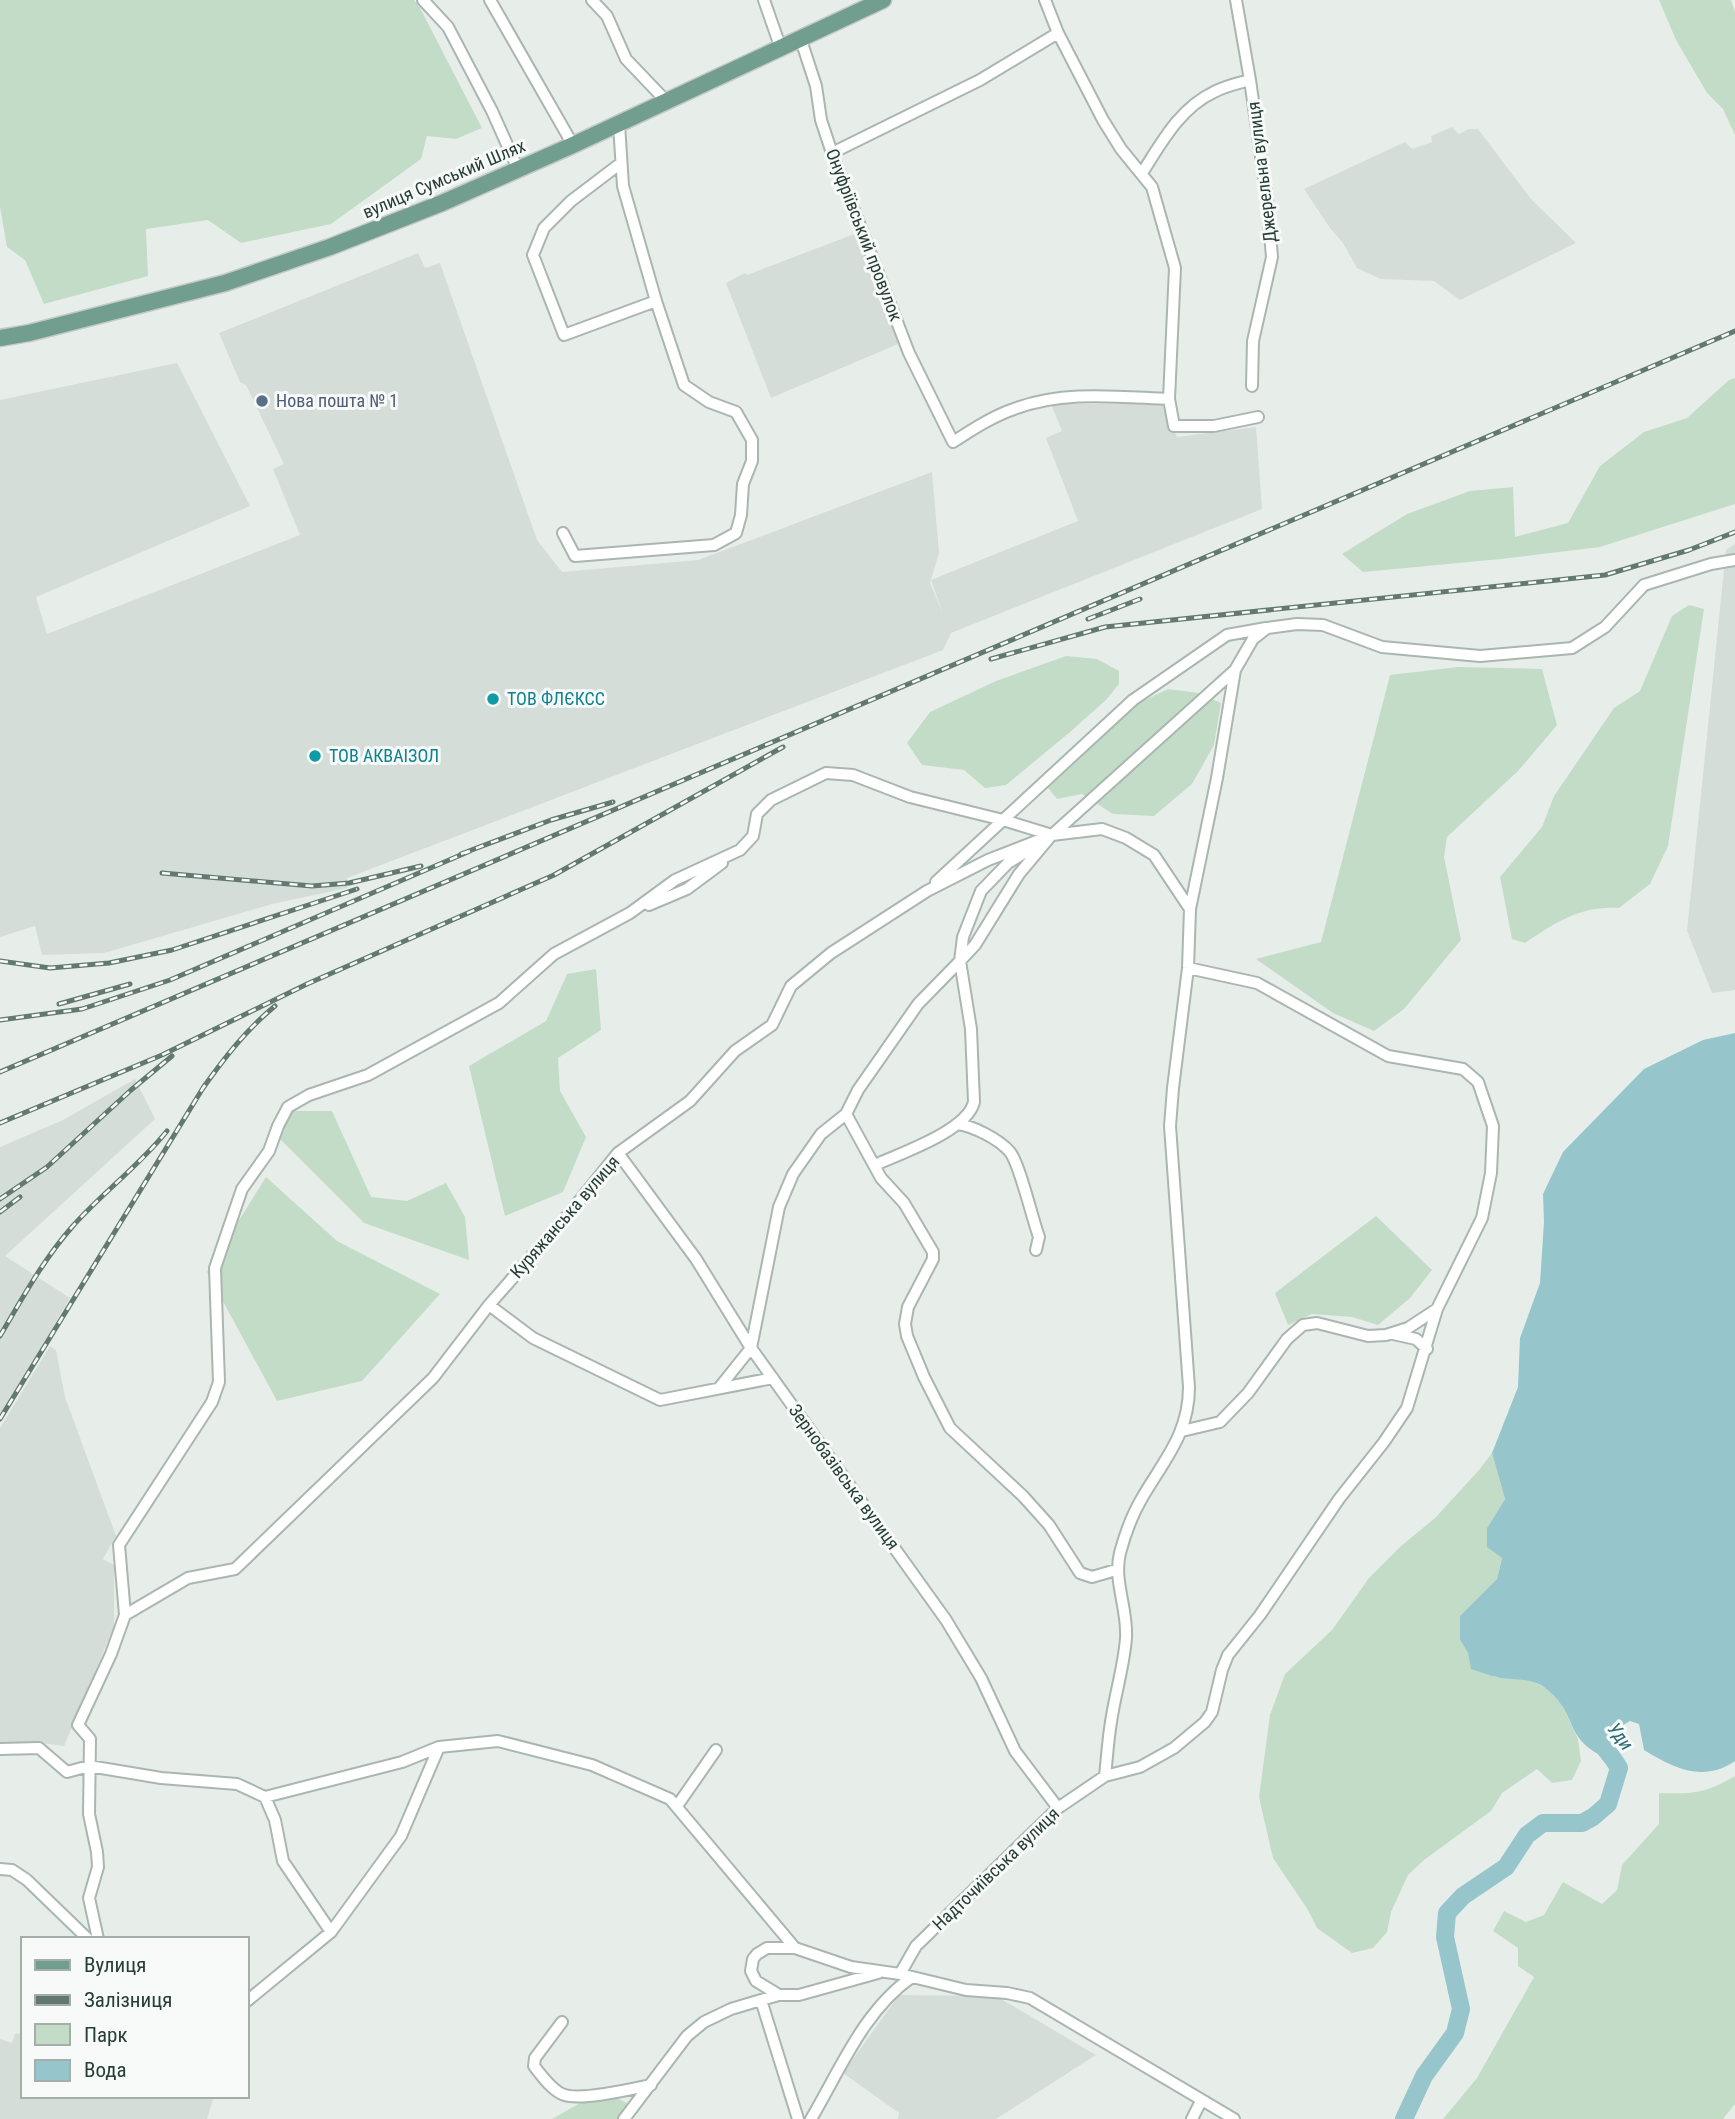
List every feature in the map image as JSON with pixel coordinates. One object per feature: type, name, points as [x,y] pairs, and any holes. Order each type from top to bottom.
[{"type":"main road","name":"вулиця Сумський Шлях","points":[[0,338],[225,283],[330,247],[442,203],[573,145],[883,0]]},
{"type":"street","points":[[423,0],[447,27],[492,111],[518,169]]},
{"type":"street","points":[[490,0],[573,145]]},
{"type":"street","points":[[593,0],[607,16],[625,58],[667,102]]},
{"type":"street","points":[[764,0],[780,46]]},
{"type":"street","points":[[1045,0],[1058,33],[1121,149],[1152,187],[1175,268],[1169,399],[1174,426],[1214,426],[1258,417]]},
{"type":"street","name":"Джерельна вулиця","points":[[1236,0],[1251,80],[1272,257],[1253,341],[1252,386]]},
{"type":"street","points":[[832,153],[980,80],[1058,33]]},
{"type":"street","name":"Онуфріївський провулок","points":[[800,37],[816,86],[821,120],[832,153],[909,353],[953,442],[1013,409],[1040,402],[1099,396],[1169,399]]},
{"type":"street","points":[[1142,173],[1179,118],[1195,103],[1215,91],[1251,80]]},
{"type":"street","points":[[563,533],[575,556],[714,545],[736,533],[741,515],[743,485],[752,461],[752,440],[736,412],[709,402],[684,385],[622,186],[619,124]]},
{"type":"street","points":[[621,163],[571,201],[544,228],[533,256],[564,335],[656,301]]},
{"type":"street","points":[[927,891],[1133,700],[1227,635],[1297,624],[1322,625],[1382,647],[1480,656],[1572,648],[1605,627],[1644,584],[1735,560]]},
{"type":"street","points":[[719,1388],[751,1348],[779,1207],[793,1174],[821,1134],[846,1114],[858,1090],[918,1004],[975,945],[1019,874],[1052,835],[1235,670],[1253,639],[1267,628]]},
{"type":"street","points":[[1105,1776],[1110,1725],[1126,1637],[1123,1597],[1116,1570],[1133,1517],[1150,1485],[1168,1460],[1182,1431],[1188,1409],[1189,1387],[1170,1126],[1188,968],[1190,909],[1217,778],[1235,670]]},
{"type":"street","points":[[98,1937],[89,1898],[98,1867],[89,1814],[90,1740],[78,1725],[111,1654],[125,1615],[120,1545],[212,1402],[219,1382],[215,1268],[242,1189],[269,1152],[288,1107],[309,1095],[368,1075],[499,1003],[554,954],[630,914],[675,880],[740,850],[753,836],[757,814],[771,800],[826,773],[853,775],[910,797],[1052,835]]},
{"type":"street","points":[[927,891],[988,860],[1052,835],[1102,829],[1126,838],[1154,855],[1190,909]]},
{"type":"street","points":[[875,1165],[938,1136],[972,1110],[971,1029],[960,961],[963,937],[981,891],[1008,863],[1052,835]]},
{"type":"street","name":"Куряжанська вулиця","points":[[125,1615],[188,1578],[235,1569],[433,1378],[489,1305],[618,1153],[690,1101],[735,1051],[772,1025],[791,986],[831,953],[927,891]]},
{"type":"street","name":"Надточиївська вулиця","points":[[900,1974],[916,1946],[1058,1808],[1105,1776],[1140,1767],[1174,1748],[1205,1722],[1212,1712],[1228,1655],[1261,1615],[1339,1499],[1407,1408],[1437,1310],[1482,1218],[1491,1173],[1493,1126],[1478,1082],[1463,1069],[1388,1056],[1257,983],[1188,968]]},
{"type":"street","points":[[846,1114],[881,1178],[904,1203],[933,1252],[933,1259],[908,1307],[906,1330],[924,1377],[950,1428],[1023,1496],[1049,1525],[1080,1573],[1092,1577],[1116,1570]]},
{"type":"street","points":[[957,1124],[981,1131],[1010,1152],[1039,1237],[1036,1250]]},
{"type":"street","name":"Зернобазівська вулиця","points":[[618,1153],[696,1259],[751,1348],[946,1620],[981,1678],[1015,1751],[1058,1808]]},
{"type":"street","points":[[489,1305],[533,1338],[660,1399],[773,1378]]},
{"type":"street","points":[[1182,1431],[1220,1422],[1248,1393],[1287,1339],[1299,1327],[1317,1324],[1368,1336],[1392,1334],[1408,1328],[1437,1310]]},
{"type":"street","points":[[1392,1334],[1416,1339],[1427,1349]]},
{"type":"street","points":[[0,1749],[40,1748],[67,1772],[89,1766],[161,1778],[237,1784],[265,1797],[402,1762],[439,1746],[498,1741],[592,1765],[670,1799],[795,1948]]},
{"type":"street","points":[[248,2000],[331,1932],[401,1836],[439,1746]]},
{"type":"street","points":[[677,1806],[716,1750]]},
{"type":"street","points":[[265,1797],[275,1820],[283,1861],[331,1932]]},
{"type":"street","points":[[0,1869],[12,1870],[27,1880],[86,1937]]},
{"type":"street","points":[[779,1996],[756,1982],[751,1971],[753,1959],[767,1948],[795,1948],[880,1973],[900,1974],[966,1990],[1007,1993],[1030,1998],[1234,2119]]},
{"type":"street","points":[[624,2119],[687,2036],[704,2022],[731,2009],[761,2000],[799,1995],[880,1973]]},
{"type":"street","points":[[811,2119],[855,2043],[885,1999],[912,1977]]},
{"type":"street","points":[[761,2000],[798,2119]]},
{"type":"street","points":[[562,2022],[535,2058],[534,2066],[562,2094],[574,2096],[613,2093],[651,2085]]},
{"type":"street","points":[[1192,2119],[1201,2101]]},
{"type":"shaded area","points":[[1452,127],[1459,134],[1469,129],[1478,129],[1531,199],[1576,243],[1460,300],[1434,281],[1381,279],[1357,268],[1343,243],[1304,189],[1405,142],[1412,149],[1432,142],[1431,136]]},
{"type":"shaded area","points":[[857,233],[898,344],[771,398],[726,283],[745,273],[747,275]]},
{"type":"shaded area","points":[[418,253],[425,268],[440,263],[537,540],[562,572],[698,560],[932,472],[939,553],[930,583],[943,614],[931,580],[1078,521],[1046,438],[1062,431],[1051,404],[1162,404],[1177,437],[1256,427],[1262,509],[951,633],[943,650],[347,878],[347,888],[272,904],[104,953],[42,955],[35,926],[0,937],[0,400],[177,363],[250,506],[36,597],[47,634],[300,535],[273,469],[284,464],[246,385],[240,382],[219,333]]},
{"type":"shaded area","points":[[1735,544],[1735,990],[1712,993],[1687,931],[1726,550]]},
{"type":"shaded area","points":[[135,1079],[155,1119],[5,1256],[70,1298],[0,1418],[0,1147],[63,1120]]},
{"type":"shaded area","points":[[50,1346],[56,1350],[65,1397],[116,1536],[103,1559],[114,1565],[114,1626],[64,1746],[41,1743],[0,1744],[0,1428]]},
{"type":"shaded area","points":[[899,1995],[996,1996],[1096,2055],[996,2119],[898,2119],[899,2113],[843,2073]]},
{"type":"shaded area","points":[[21,2033],[21,2098],[213,2098],[207,2119],[0,2119],[0,2039],[12,2043],[15,2034]]},
{"type":"green space","points":[[0,0],[414,0],[482,128],[456,139],[427,136],[421,159],[331,224],[241,243],[208,220],[146,229],[148,276],[44,304],[25,260],[7,247],[0,207]]},
{"type":"green space","points":[[1659,0],[1731,0],[1735,12],[1735,135],[1723,109],[1707,93],[1676,40]]},
{"type":"green space","points":[[1735,378],[1735,504],[1600,547],[1363,572],[1342,554],[1407,514],[1470,491],[1513,487],[1515,537],[1568,523],[1600,466],[1644,432],[1687,418],[1729,380]]},
{"type":"green space","points":[[1689,605],[1704,609],[1668,846],[1650,884],[1619,908],[1592,910],[1569,917],[1525,943],[1512,939],[1500,877],[1542,827],[1554,796],[1614,708],[1640,691],[1672,616]]},
{"type":"green space","points":[[1066,656],[1097,659],[1119,671],[1119,684],[1106,700],[1006,785],[985,788],[964,770],[922,765],[907,743],[930,712],[996,681]]},
{"type":"green space","points":[[1458,667],[1542,669],[1557,725],[1518,771],[1447,837],[1444,857],[1461,940],[1404,1009],[1374,1031],[1333,1013],[1256,959],[1321,942],[1390,675]]},
{"type":"green space","points":[[1168,689],[1199,693],[1221,703],[1214,745],[1192,784],[1154,816],[1113,814],[1082,794],[1057,799],[1048,788],[1139,703]]},
{"type":"green space","points":[[596,969],[601,1030],[558,1058],[560,1091],[586,1137],[563,1192],[505,1216],[469,1066],[546,1021],[567,974]]},
{"type":"green space","points":[[292,1111],[332,1111],[371,1197],[407,1201],[446,1183],[465,1217],[469,1260],[364,1223],[277,1136]]},
{"type":"green space","points":[[266,1177],[337,1241],[440,1294],[362,1381],[277,1401],[207,1272]]},
{"type":"green space","points":[[1376,1216],[1432,1270],[1410,1298],[1378,1325],[1352,1317],[1312,1314],[1288,1325],[1275,1293]]},
{"type":"green space","points":[[1492,1453],[1505,1499],[1487,1528],[1502,1557],[1497,1579],[1460,1616],[1460,1640],[1468,1653],[1494,1677],[1528,1679],[1548,1689],[1561,1703],[1578,1739],[1581,1761],[1572,1780],[1552,1783],[1537,1769],[1502,1793],[1491,1811],[1424,1860],[1408,1875],[1391,1912],[1387,1932],[1373,1948],[1352,1953],[1317,1928],[1273,1858],[1259,1797],[1270,1715],[1285,1674],[1332,1630],[1369,1578],[1435,1518]]},
{"type":"green space","points":[[1735,1776],[1735,2104],[1723,2119],[1443,2119],[1477,2078],[1534,1977],[1518,1966],[1518,1948],[1493,1931],[1504,1911],[1526,1922],[1544,1915],[1563,1882],[1602,1904],[1617,1890],[1622,1865],[1659,1824],[1659,1793],[1698,1792]]},
{"type":"green space","points":[[617,2098],[629,2104],[630,2110],[623,2119],[552,2119],[582,2102]]},
{"type":"water","points":[[1735,1033],[1735,1761],[1723,1768],[1700,1772],[1677,1767],[1644,1750],[1639,1724],[1630,1721],[1611,1737],[1597,1738],[1609,1759],[1594,1752],[1584,1744],[1565,1710],[1543,1686],[1471,1669],[1468,1653],[1460,1640],[1460,1616],[1497,1579],[1502,1558],[1487,1547],[1487,1528],[1505,1499],[1492,1453],[1518,1387],[1520,1338],[1540,1283],[1543,1194],[1563,1152],[1644,1069],[1703,1040]]},
{"type":"waterway","name":"Уди","points":[[1404,2119],[1424,2076],[1455,2033],[1461,2009],[1445,1937],[1447,1913],[1463,1896],[1506,1867],[1527,1835],[1543,1823],[1582,1823],[1608,1804],[1619,1768],[1586,1724]]},
{"type":"railway","points":[[0,1072],[1735,331]]},
{"type":"railway","points":[[991,659],[1105,627],[1605,575],[1689,550],[1735,532]]},
{"type":"railway","points":[[1088,619],[1140,599]]},
{"type":"railway","points":[[0,1123],[162,1055],[307,984],[554,875],[783,747]]},
{"type":"railway","points":[[461,854],[551,820],[613,802]]},
{"type":"railway","points":[[0,1020],[82,1009],[170,980],[470,851]]},
{"type":"railway","points":[[162,873],[312,886],[349,883],[421,866]]},
{"type":"railway","points":[[0,961],[50,968],[109,963],[172,950],[357,889]]},
{"type":"railway","points":[[59,1004],[130,984]]},
{"type":"railway","points":[[0,1419],[203,1088],[236,1044],[275,1006]]},
{"type":"railway","points":[[0,1199],[47,1167],[172,1056]]},
{"type":"railway","points":[[0,1336],[33,1280],[61,1240],[167,1131]]},
{"type":"railway","points":[[0,1212],[20,1197]]},
{"type":"place","name":"Нова пошта № 1","points":[[262,401]]},
{"type":"place","name":"ТОВ ФЛЄКСС","points":[[493,699]]},
{"type":"place","name":"ТОВ АКВАІЗОЛ","points":[[315,756]]}]
